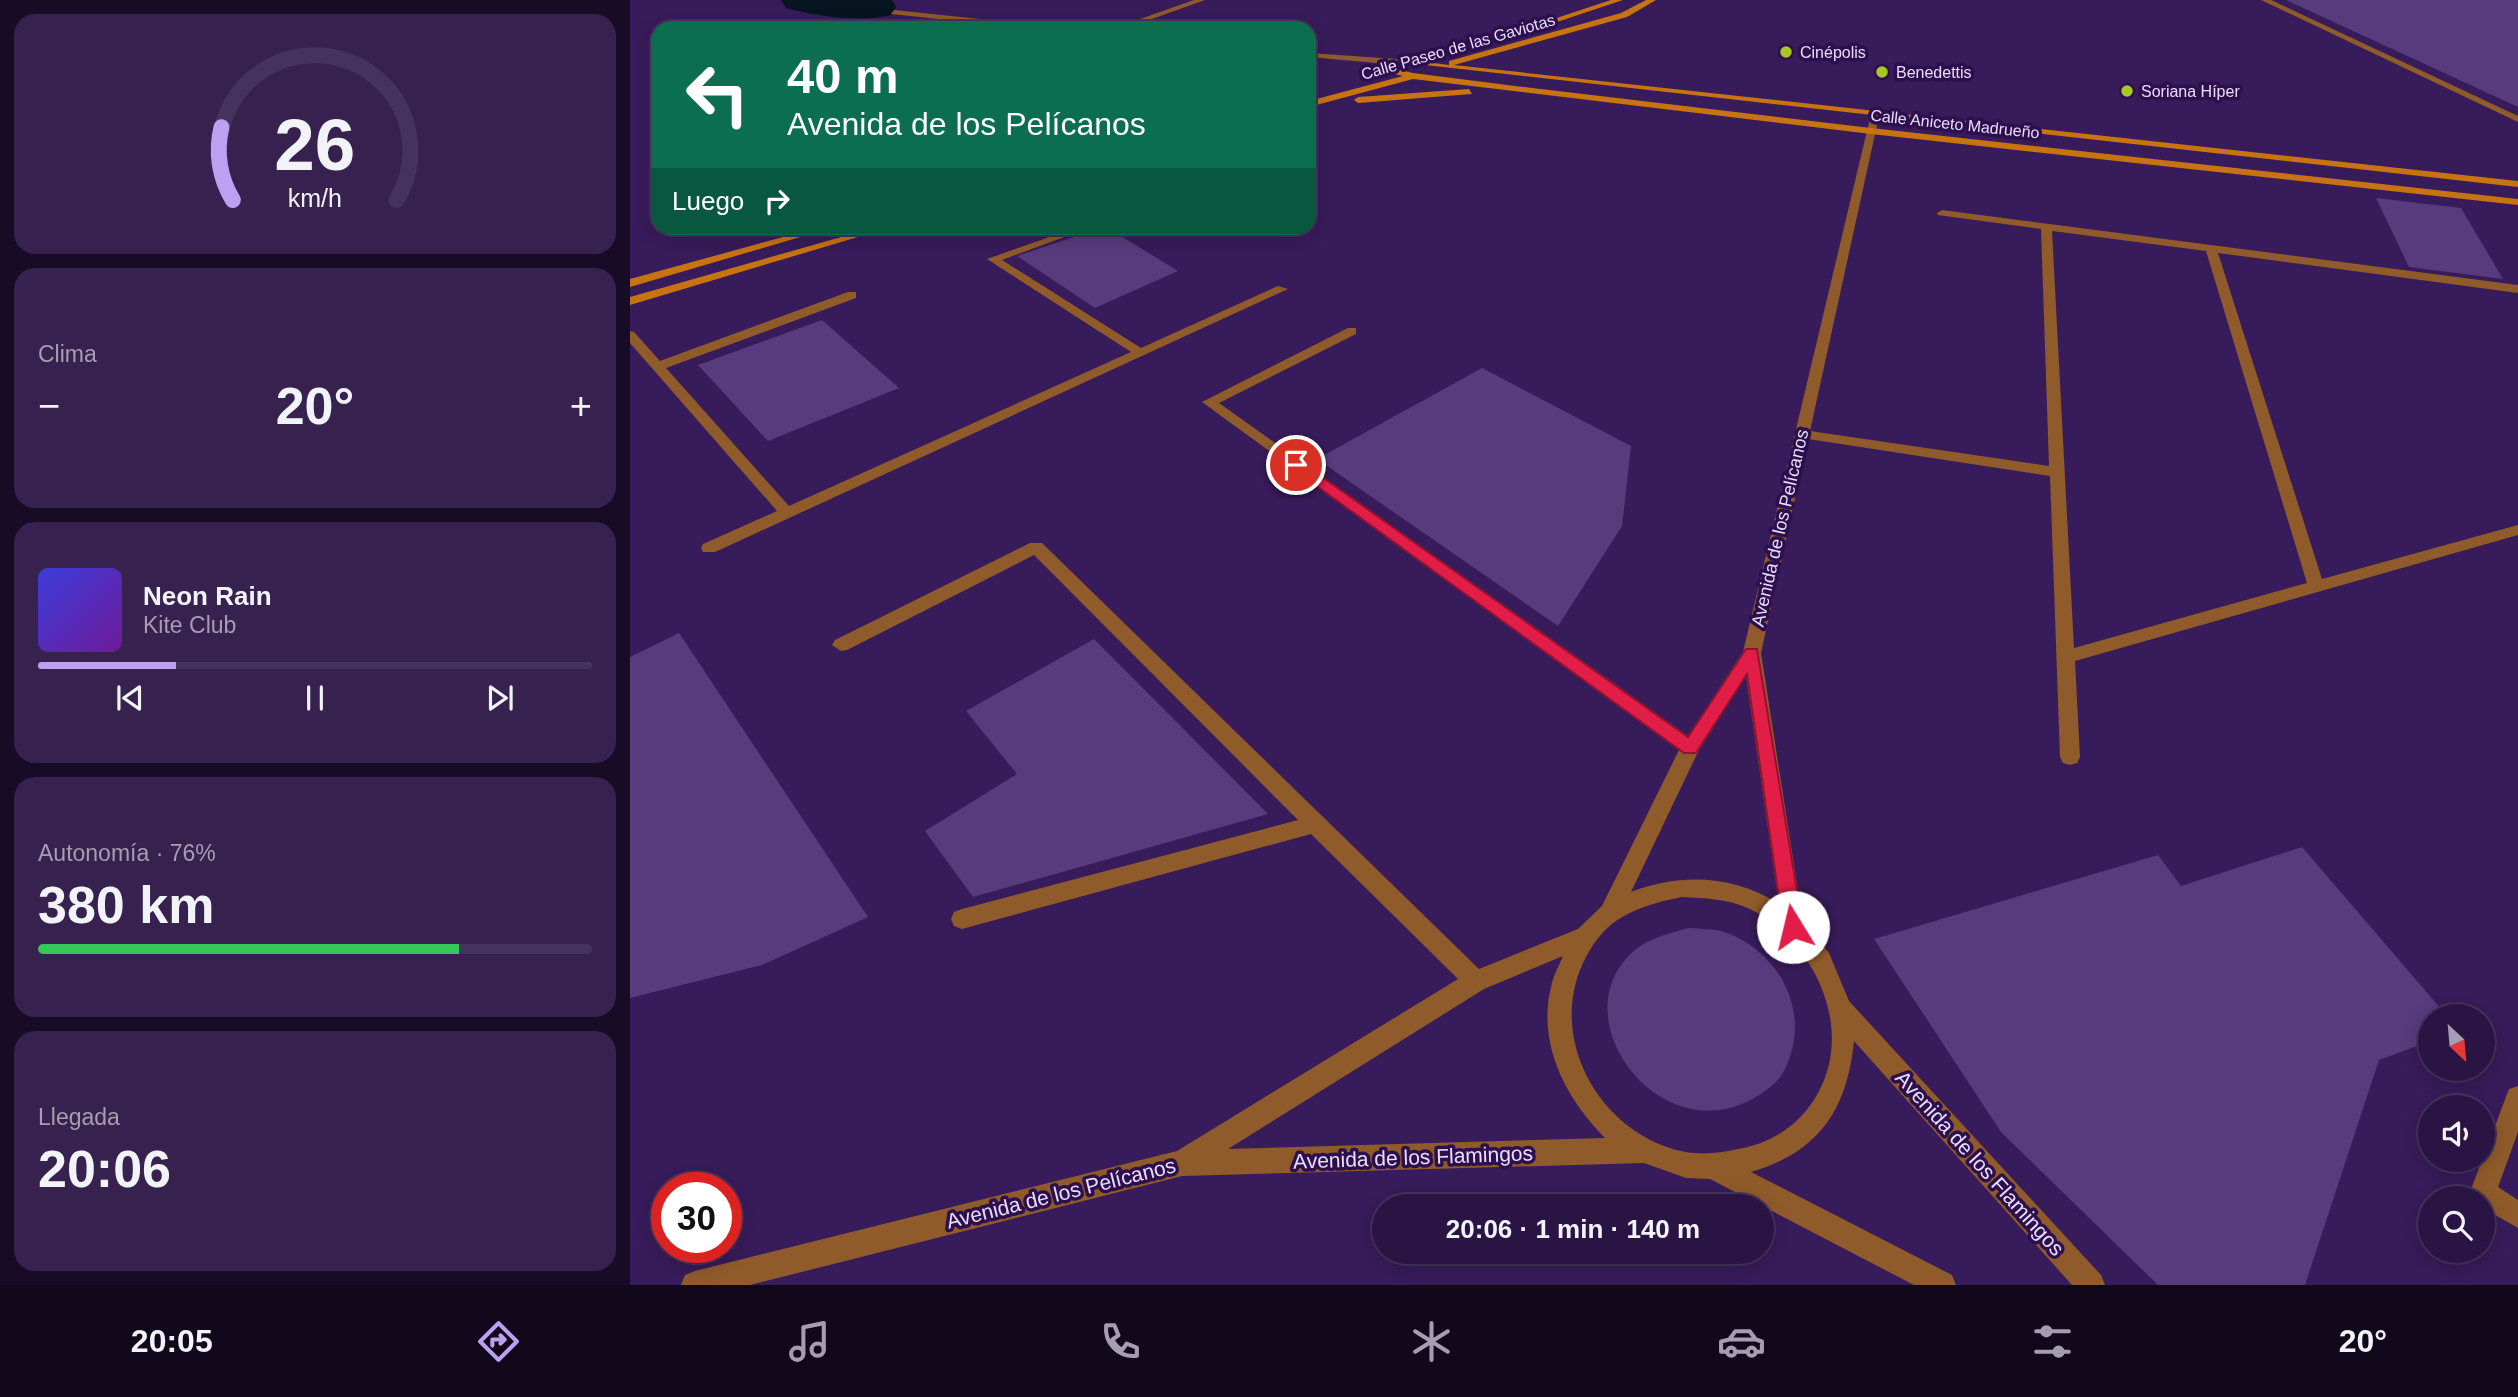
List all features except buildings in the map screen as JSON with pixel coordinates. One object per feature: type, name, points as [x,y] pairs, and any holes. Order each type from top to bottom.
[{"type":"street","points":[[1146,21],[1144,19],[1201,0]]},
{"type":"street","name":"Calle Paseo de las Gaviotas","points":[[1490,41],[1619,0]]},
{"type":"street","name":"Calle Paseo de las Gaviotas","points":[[1316,103],[1624,15],[1652,0]]},
{"type":"street","points":[[2265,0],[2518,119]]},
{"type":"street","points":[[912,4],[894,12],[980,21]]},
{"type":"street","points":[[1505,72],[1501,60],[1507,48]]},
{"type":"street","points":[[1316,56],[1386,67],[1410,63]]},
{"type":"street","name":"Calle Paseo de las Gaviotas","points":[[1410,63],[1437,56]]},
{"type":"street","name":"Calle Aniceto Madrueño","points":[[1410,63],[1874,116],[2518,184]]},
{"type":"street","name":"Calle Paseo de las Gaviotas","points":[[1376,74],[1386,67]]},
{"type":"street","name":"Calle Aniceto Madrueño","points":[[1386,67],[1413,76],[1515,89],[2518,202]]},
{"type":"street","points":[[1316,104],[1406,95],[1515,89]]},
{"type":"street","name":"Avenida de los Pelícanos","points":[[1611,912],[1690,748],[1752,653],[1874,116]]},
{"type":"street","points":[[1942,213],[2518,289]]},
{"type":"street","points":[[2046,227],[2070,757]]},
{"type":"street","points":[[630,282],[801,235]]},
{"type":"street","points":[[630,301],[859,235]]},
{"type":"street","points":[[1045,235],[993,258],[1139,352]]},
{"type":"street","points":[[2211,248],[2316,586]]},
{"type":"street","points":[[709,548],[1282,289]]},
{"type":"street","points":[[660,366],[852,295]]},
{"type":"street","points":[[1352,331],[1209,402],[1690,748]]},
{"type":"street","points":[[630,335],[788,513]]},
{"type":"street","points":[[1801,434],[2057,472]]},
{"type":"street","points":[[2064,657],[2518,530]]},
{"type":"street","points":[[841,645],[1036,547],[1476,981]]},
{"type":"street","points":[[1752,653],[1793,927]]},
{"type":"street","points":[[962,919],[1315,824]]},
{"type":"street","points":[[1682,887],[1721,890],[1759,903],[1793,927],[1815,950],[1832,979],[1842,1010],[1844,1054],[1830,1097],[1803,1133],[1762,1158],[1714,1167],[1678,1164],[1644,1150],[1606,1124],[1577,1089],[1561,1049],[1558,1008],[1566,969],[1584,937],[1611,912],[1644,894],[1682,887]]},
{"type":"street","name":"Avenida de los Pelícanos","points":[[695,1285],[1182,1163],[1476,981],[1584,937]]},
{"type":"street","name":"Avenida de los Flamingos","points":[[1842,1010],[2091,1285]]},
{"type":"street","points":[[2518,1098],[2483,1192],[2518,1215]]},
{"type":"street","name":"Avenida de los Flamingos","points":[[1182,1163],[1644,1150]]},
{"type":"street","points":[[1714,1167],[1942,1285]]},
{"type":"shaded area","points":[[2286,0],[2518,0],[2518,107]]},
{"type":"shaded area","points":[[2376,198],[2461,208],[2503,279],[2409,267]]},
{"type":"shaded area","points":[[1080,235],[1119,235],[1178,271],[1095,308],[1017,256]]},
{"type":"shaded area","points":[[822,320],[899,388],[768,441],[698,365]]},
{"type":"shaded area","points":[[1482,368],[1631,446],[1622,526],[1558,626],[1317,459]]},
{"type":"shaded area","points":[[679,633],[868,917],[762,965],[630,998],[630,657]]},
{"type":"shaded area","points":[[1094,639],[1268,814],[973,897],[925,831],[1017,774],[966,711]]},
{"type":"shaded area","points":[[2302,847],[2437,1004],[2418,1004],[2418,1046],[2379,1060],[2305,1285],[2158,1285],[2001,1132],[1874,939],[2158,855],[2181,886]]},
{"type":"shaded area","points":[[1689,928],[1721,931],[1753,947],[1778,973],[1792,1005],[1794,1040],[1785,1069],[1775,1083],[1737,1106],[1699,1110],[1664,1099],[1636,1077],[1616,1047],[1608,1013],[1613,980],[1635,950],[1661,936]]},
{"type":"waterway","points":[[800,0],[877,7]]},
{"type":"place","name":"Cinépolis","points":[[1786,52]]},
{"type":"place","name":"Benedettis","points":[[1882,72]]},
{"type":"place","name":"Soriana Híper","points":[[2127,91]]},
{"type":"route","points":[[1296,465],[1690,748],[1752,653],[1793,927]]}]
